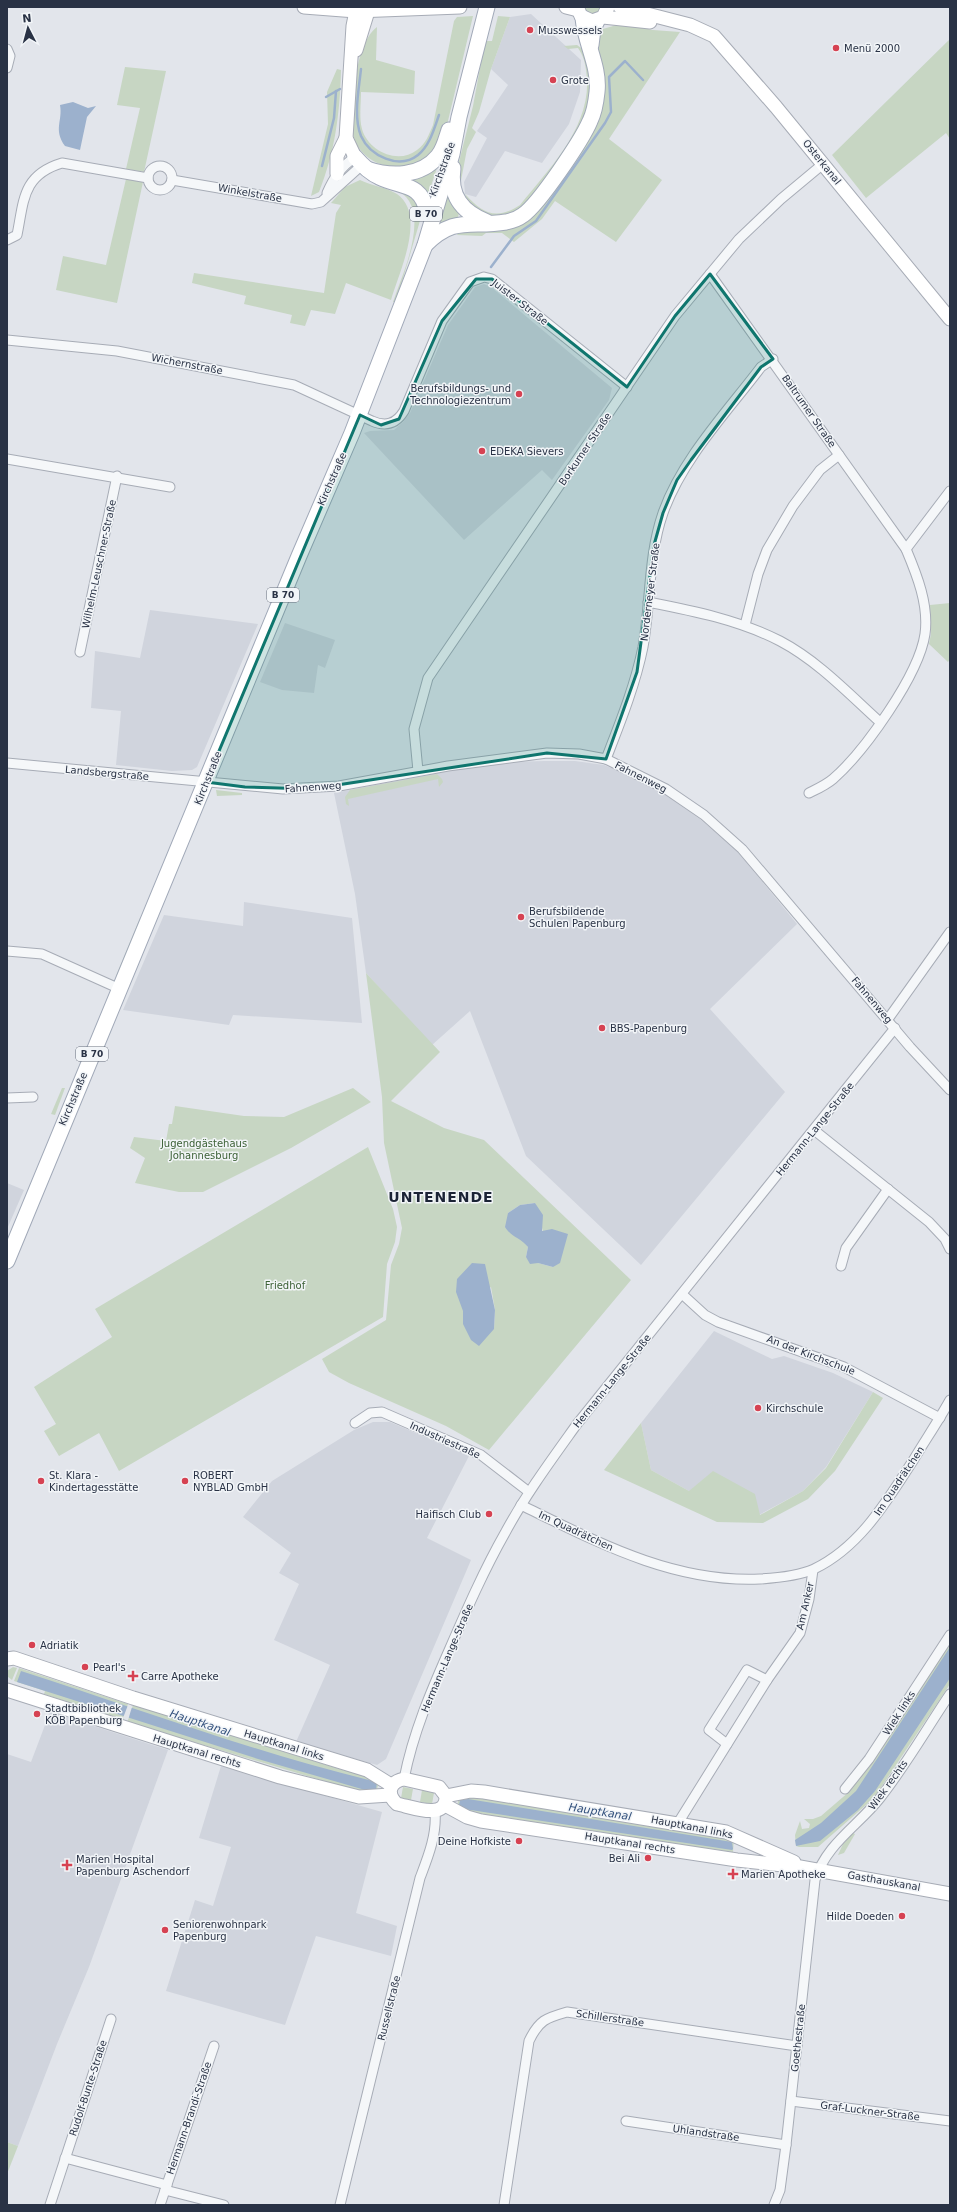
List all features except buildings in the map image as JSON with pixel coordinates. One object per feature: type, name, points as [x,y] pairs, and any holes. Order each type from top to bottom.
[{"type":"main road","name":"B 70","points":[[455,136],[487,7]]},
{"type":"main road","points":[[425,245],[435,235],[457,224],[507,222],[523,216],[533,206],[580,141],[590,121],[598,91],[596,72],[591,50],[587,12]]},
{"type":"main road","points":[[362,164],[381,173],[412,173],[432,162],[443,147],[450,125],[459,117]]},
{"type":"main road","name":"Kirchstraße","points":[[7,1261],[299,556],[360,415],[425,245],[452,154],[455,136]]},
{"type":"main road","name":"Kirchstraße","points":[[405,294],[427,212],[455,136]]},
{"type":"main road","points":[[452,154],[454,165],[452,186],[456,198],[461,206],[474,217],[488,223]]},
{"type":"main road","points":[[362,164],[378,177],[415,190],[425,201],[427,212]]},
{"type":"street","points":[[304,7],[362,9],[460,7]]},
{"type":"street","name":"Osterkanal","points":[[620,7],[680,22],[714,36],[823,164],[950,319]]},
{"type":"street","points":[[336,174],[337,156],[346,138],[352,62],[362,9]]},
{"type":"street","name":"Osterkanal","points":[[587,12],[653,22],[680,22]]},
{"type":"street","points":[[7,49],[10,56],[7,68]]},
{"type":"street","points":[[326,196],[336,174],[344,165],[362,164],[346,138]]},
{"type":"street","points":[[7,240],[17,235],[27,186],[32,180],[54,166],[62,164],[148,178]]},
{"type":"street","name":"Winkelstraße","points":[[172,180],[312,204],[321,202],[362,164]]},
{"type":"street","name":"Borkumer Straße","points":[[418,771],[414,729],[428,678],[675,316],[739,239],[781,199],[823,164]]},
{"type":"street","points":[[161,167],[168,170],[172,180],[168,187],[161,190],[150,185],[148,178],[151,171],[161,167]]},
{"type":"street","name":"Baltrumer Straße","points":[[710,274],[773,359],[906,549],[917,576],[924,602],[925,634],[912,672],[862,749],[832,780],[809,793]]},
{"type":"street","name":"Juister Straße","points":[[360,415],[381,425],[390,424],[399,419],[442,321],[470,282],[484,277],[492,280],[627,387]]},
{"type":"street","name":"Wichernstraße","points":[[7,340],[117,351],[294,385],[360,415]]},
{"type":"street","name":"Norderneyer Straße","points":[[606,760],[637,672],[648,602],[654,545],[663,513],[677,480],[761,367],[773,359]]},
{"type":"street","points":[[746,625],[758,574],[767,550],[793,506],[820,470],[839,455]]},
{"type":"street","points":[[7,459],[118,476],[170,487]]},
{"type":"street","name":"Wilhelm-Leuschner-Straße","points":[[80,652],[118,476]]},
{"type":"street","points":[[906,549],[950,491]]},
{"type":"street","points":[[648,602],[746,625],[781,642],[822,669],[880,722]]},
{"type":"street","name":"Fahnenweg","points":[[206,782],[253,788],[311,789],[338,786],[504,757],[548,753],[579,754],[606,760],[666,788],[704,815],[742,849],[888,1019],[910,1047],[950,1090]]},
{"type":"street","name":"Landsbergstraße","points":[[7,763],[206,782]]},
{"type":"street","points":[[888,1019],[949,935]]},
{"type":"street","points":[[7,951],[42,954],[120,989]]},
{"type":"street","name":"Hermann-Lange-Straße","points":[[404,1779],[410,1749],[426,1703],[467,1609],[504,1533],[529,1492],[577,1424],[895,1028]]},
{"type":"street","points":[[7,1098],[33,1096]]},
{"type":"street","points":[[814,1130],[947,1237],[950,1249]]},
{"type":"street","points":[[841,1266],[846,1248],[888,1188]]},
{"type":"street","name":"An der Kirchschule","points":[[682,1294],[705,1315],[718,1322],[844,1367],[940,1418]]},
{"type":"street","name":"Im Quadrätchen","points":[[521,1505],[605,1546],[639,1559],[684,1573],[732,1580],[778,1578],[813,1570],[836,1555],[859,1535],[884,1507],[950,1400]]},
{"type":"street","name":"Industriestraße","points":[[355,1422],[370,1413],[382,1412],[480,1455],[529,1492]]},
{"type":"street","name":"Am Anker","points":[[678,1823],[767,1680],[800,1632],[809,1599],[813,1570]]},
{"type":"street","name":"Wiek links","points":[[845,1789],[869,1759],[950,1635]]},
{"type":"street","name":"Hauptkanal links","points":[[9,1659],[367,1770],[391,1790],[397,1804],[442,1804],[471,1791],[484,1792],[726,1832],[785,1858],[818,1870]]},
{"type":"street","points":[[727,1744],[709,1730],[747,1670],[767,1680]]},
{"type":"street","name":"Hauptkanal rechts","points":[[7,1690],[288,1779],[359,1797],[391,1790]]},
{"type":"street","name":"Wiek rechts","points":[[818,1870],[834,1845],[881,1797],[950,1694]]},
{"type":"street","points":[[391,1790],[397,1780],[404,1779],[439,1787],[442,1804]]},
{"type":"street","name":"Hauptkanal rechts","points":[[442,1804],[467,1817],[481,1821],[737,1860],[818,1870]]},
{"type":"street","name":"Russellstraße","points":[[340,2205],[420,1878],[431,1850],[434,1829],[442,1804]]},
{"type":"street","points":[[737,1860],[745,1853],[748,1841]]},
{"type":"street","name":"Gasthauskanal","points":[[818,1870],[950,1894]]},
{"type":"street","name":"Goethestraße","points":[[774,2205],[780,2190],[786,2145],[815,1880],[818,1870]]},
{"type":"street","name":"Schillerstraße","points":[[504,2205],[529,2041],[535,2028],[545,2018],[567,2012],[797,2046]]},
{"type":"street","name":"Rudolf-Bunte-Straße","points":[[51,2201],[111,2019]]},
{"type":"street","name":"Hermann-Brandi-Straße","points":[[160,2205],[214,2046]]},
{"type":"street","name":"Graf-Luckner-Straße","points":[[791,2101],[950,2121]]},
{"type":"street","name":"Uhlandstraße","points":[[626,2122],[786,2145]]},
{"type":"street","points":[[65,2158],[224,2205]]},
{"type":"highlighted area","points":[[710,274],[773,359],[761,367],[691,460],[677,480],[663,513],[654,545],[637,672],[606,759],[547,753],[311,789],[245,787],[206,782],[360,415],[381,425],[399,419],[442,321],[476,279],[492,279],[627,387],[675,316]]},
{"type":"shaded area","points":[[531,14],[581,60],[580,92],[569,124],[542,163],[505,151],[476,197],[465,194],[464,182],[487,138],[477,131],[508,85],[491,69],[510,17]]},
{"type":"shaded area","points":[[484,284],[491,287],[612,388],[609,400],[552,480],[542,470],[464,540],[364,433],[370,431],[394,430],[403,422],[410,413],[448,325],[475,287]]},
{"type":"shaded area","points":[[150,610],[258,624],[197,767],[192,770],[172,771],[116,765],[121,711],[91,708],[95,651],[140,658]]},
{"type":"shaded area","points":[[285,623],[335,640],[325,668],[318,665],[314,693],[282,690],[260,682]]},
{"type":"shaded area","name":"BBS-Papenburg","points":[[575,761],[604,765],[636,778],[663,793],[700,819],[738,852],[797,924],[710,1009],[785,1092],[641,1265],[526,1156],[470,1011],[432,1045],[366,973],[355,894],[334,793],[504,762]]},
{"type":"shaded area","points":[[244,902],[352,918],[362,1023],[233,1015],[229,1025],[123,1010],[164,915],[243,926]]},
{"type":"shaded area","points":[[7,1183],[24,1190],[7,1229]]},
{"type":"shaded area","name":"Kirchschule","points":[[714,1331],[772,1359],[784,1356],[833,1373],[873,1392],[826,1467],[803,1491],[759,1515],[689,1491],[651,1470],[641,1423]]},
{"type":"shaded area","points":[[373,1422],[390,1422],[469,1456],[427,1538],[471,1560],[386,1759],[377,1765],[296,1742],[330,1665],[274,1640],[299,1584],[279,1573],[291,1553],[243,1517],[272,1481],[354,1430]]},
{"type":"shaded area","name":"Marien Hospital Papenburg Aschendorf","points":[[50,1712],[168,1750],[89,1967],[57,2044],[18,2146],[7,2142],[7,1754],[31,1762]]},
{"type":"shaded area","points":[[221,1766],[382,1812],[356,1913],[397,1926],[391,1956],[316,1936],[285,2025],[166,1991],[195,1900],[213,1906],[231,1847],[199,1838]]},
{"type":"green space","points":[[582,7],[602,7],[599,13],[589,16]]},
{"type":"green space","points":[[473,16],[447,125],[440,142],[432,154],[419,163],[396,167],[374,161],[365,155],[358,146],[353,134],[352,113],[360,56],[372,31],[377,27],[376,60],[415,71],[414,94],[361,92],[360,111],[362,129],[365,137],[370,144],[377,149],[393,156],[401,156],[417,150],[427,139],[433,125],[454,21],[457,17]]},
{"type":"green space","points":[[498,16],[510,17],[491,69],[479,112],[472,128],[476,132],[467,149],[460,186],[457,170],[473,106],[485,41],[492,41]]},
{"type":"green space","points":[[620,24],[653,30],[680,32],[609,139],[662,180],[616,242],[555,201],[542,219],[514,242],[502,233],[486,233],[482,236],[457,235],[461,227],[511,225],[587,136],[596,31]]},
{"type":"green space","points":[[950,39],[950,139],[946,133],[866,198],[832,155]]},
{"type":"green space","points":[[577,45],[584,50],[592,81],[586,115],[580,129],[531,200],[512,215],[485,217],[468,202],[465,194],[477,206],[490,213],[504,213],[511,210],[520,205],[568,144],[584,108],[587,90],[586,67],[578,48],[568,49],[564,46]]},
{"type":"green space","points":[[125,67],[166,71],[144,172],[126,169],[140,108],[117,105]]},
{"type":"green space","points":[[337,69],[341,70],[338,117],[333,147],[319,192],[311,196],[328,124],[327,92]]},
{"type":"green space","points":[[439,162],[428,195],[409,182],[412,176]]},
{"type":"green space","points":[[366,178],[416,196],[422,214],[396,302],[393,302],[408,261],[412,244],[414,214],[409,201],[400,192]]},
{"type":"green space","points":[[126,179],[143,182],[117,303],[56,290],[63,256],[106,265]]},
{"type":"green space","points":[[360,180],[397,194],[406,203],[410,215],[408,244],[391,300],[346,283],[335,314],[311,310],[305,326],[290,323],[292,315],[244,304],[246,296],[192,283],[194,273],[324,293],[336,213],[341,205],[331,203],[345,187]]},
{"type":"green space","points":[[447,190],[460,210],[457,220],[437,228]]},
{"type":"green space","points":[[950,603],[950,659],[948,662],[929,644],[931,634],[930,605]]},
{"type":"green space","points":[[437,774],[443,782],[439,787],[438,779],[348,799],[349,806],[346,804],[345,797],[350,790]]},
{"type":"green space","points":[[216,790],[242,793],[242,795],[217,796]]},
{"type":"green space","points":[[140,918],[142,922],[116,976]]},
{"type":"green space","points":[[366,973],[440,1052],[391,1101],[444,1128],[484,1140],[631,1280],[489,1450],[446,1426],[349,1383],[329,1372],[322,1359],[386,1320],[391,1265],[399,1244],[402,1228],[384,1143],[382,1097]],"holes":[[[535,1203],[553,1267],[538,1263],[526,1257],[528,1247],[508,1213],[520,1205]],[[491,1287],[495,1310],[494,1329],[463,1324],[463,1311]]]},
{"type":"green space","points":[[62,1088],[65,1088],[55,1115],[51,1114]]},
{"type":"green space","name":"Jugendgästehaus Johannesburg","points":[[353,1088],[371,1102],[291,1148],[203,1192],[179,1192],[135,1183],[145,1158],[130,1148],[134,1137],[166,1141],[169,1124],[172,1124],[175,1106],[244,1116],[284,1117]]},
{"type":"green space","name":"Friedhof","points":[[368,1147],[393,1209],[397,1227],[395,1242],[387,1264],[383,1317],[119,1471],[99,1433],[59,1456],[44,1431],[56,1424],[34,1387],[112,1337],[95,1309]]},
{"type":"green space","points":[[873,1392],[883,1398],[835,1471],[808,1499],[763,1523],[717,1522],[604,1470],[641,1423],[651,1470],[689,1491],[713,1471],[755,1494],[760,1515],[803,1491],[826,1468]]},
{"type":"green space","points":[[950,1640],[950,1684],[878,1792],[866,1805],[818,1847],[796,1846],[795,1835],[800,1821],[802,1829],[809,1828],[810,1824],[804,1819],[813,1819],[821,1816],[850,1791]]},
{"type":"green space","points":[[13,1667],[17,1668],[12,1680],[7,1676],[7,1671]]},
{"type":"green space","points":[[19,1668],[128,1704],[123,1720],[44,1694],[45,1691],[14,1681]]},
{"type":"green space","points":[[133,1705],[346,1771],[351,1768],[379,1780],[376,1795],[354,1790],[127,1722]]},
{"type":"green space","points":[[403,1787],[413,1789],[411,1800],[401,1798]]},
{"type":"green space","points":[[422,1790],[434,1793],[432,1804],[420,1802]]},
{"type":"green space","points":[[462,1795],[734,1838],[733,1852],[488,1819],[457,1807],[459,1796]]},
{"type":"green space","points":[[853,1833],[855,1834],[844,1853],[838,1855],[843,1844]]},
{"type":"green space","points":[[7,2142],[18,2146],[7,2174]]},
{"type":"water","points":[[73,102],[88,108],[96,106],[87,117],[80,150],[65,146],[61,140],[59,130],[61,111],[60,105]]},
{"type":"water","points":[[535,1203],[543,1215],[542,1231],[552,1229],[568,1234],[560,1263],[553,1267],[538,1263],[530,1264],[526,1257],[528,1247],[510,1233],[505,1227],[508,1213],[520,1205]]},
{"type":"water","points":[[472,1263],[485,1264],[495,1310],[494,1329],[479,1346],[471,1340],[463,1324],[463,1311],[456,1292],[457,1279]]},
{"type":"water","points":[[950,1647],[950,1678],[875,1791],[858,1810],[820,1841],[796,1846],[795,1840],[821,1823],[856,1791]]},
{"type":"water","points":[[21,1671],[242,1744],[287,1758],[377,1782],[376,1790],[372,1792],[258,1759],[17,1682]]},
{"type":"water","points":[[468,1799],[732,1842],[733,1849],[464,1809],[459,1805],[460,1800]]},
{"type":"pier","points":[[128,1705],[132,1707],[128,1720],[123,1718]]},
{"type":"waterway","points":[[491,267],[514,236],[536,221],[605,123],[611,112],[609,77],[625,61],[643,80]]},
{"type":"waterway","points":[[361,69],[357,102],[357,120],[361,136],[365,143],[378,155],[394,161],[402,161],[418,155],[429,142],[439,115]]},
{"type":"waterway","points":[[326,97],[340,89]]},
{"type":"waterway","points":[[322,166],[334,118],[336,91]]},
{"type":"place","name":"Musswessels","points":[[530,30]]},
{"type":"place","name":"Menü 2000","points":[[836,48]]},
{"type":"place","name":"Grote","points":[[553,80]]},
{"type":"place","name":"Berufsbildungs- und Technologiezentrum","points":[[519,394]]},
{"type":"place","name":"EDEKA Sievers","points":[[482,451]]},
{"type":"place","name":"Berufsbildende Schulen Papenburg","points":[[521,917]]},
{"type":"place","name":"BBS-Papenburg","points":[[602,1028]]},
{"type":"place","name":"Kirchschule","points":[[758,1408]]},
{"type":"place","name":"St. Klara - Kindertagesstätte","points":[[41,1481]]},
{"type":"place","name":"ROBERT NYBLAD GmbH","points":[[185,1481]]},
{"type":"place","name":"Haifisch Club","points":[[489,1514]]},
{"type":"place","name":"Adriatik","points":[[32,1645]]},
{"type":"place","name":"Pearl's","points":[[85,1667]]},
{"type":"place","name":"Carre Apotheke","points":[[133,1676]]},
{"type":"place","name":"Stadtbibliothek KÖB Papenburg","points":[[37,1714]]},
{"type":"place","name":"Deine Hofkiste","points":[[519,1841]]},
{"type":"place","name":"Bei Ali","points":[[648,1858]]},
{"type":"place","name":"Marien Hospital Papenburg Aschendorf","points":[[67,1865]]},
{"type":"place","name":"Marien Apotheke","points":[[733,1874]]},
{"type":"place","name":"Hilde Doeden","points":[[902,1916]]},
{"type":"place","name":"Seniorenwohnpark Papenburg","points":[[165,1930]]},
{"type":"district","name":"UNTENENDE","points":[[441,1197]]},
{"type":"water label","name":"Hauptkanal","points":[[200,1723]]},
{"type":"water label","name":"Hauptkanal","points":[[600,1812]]}]
